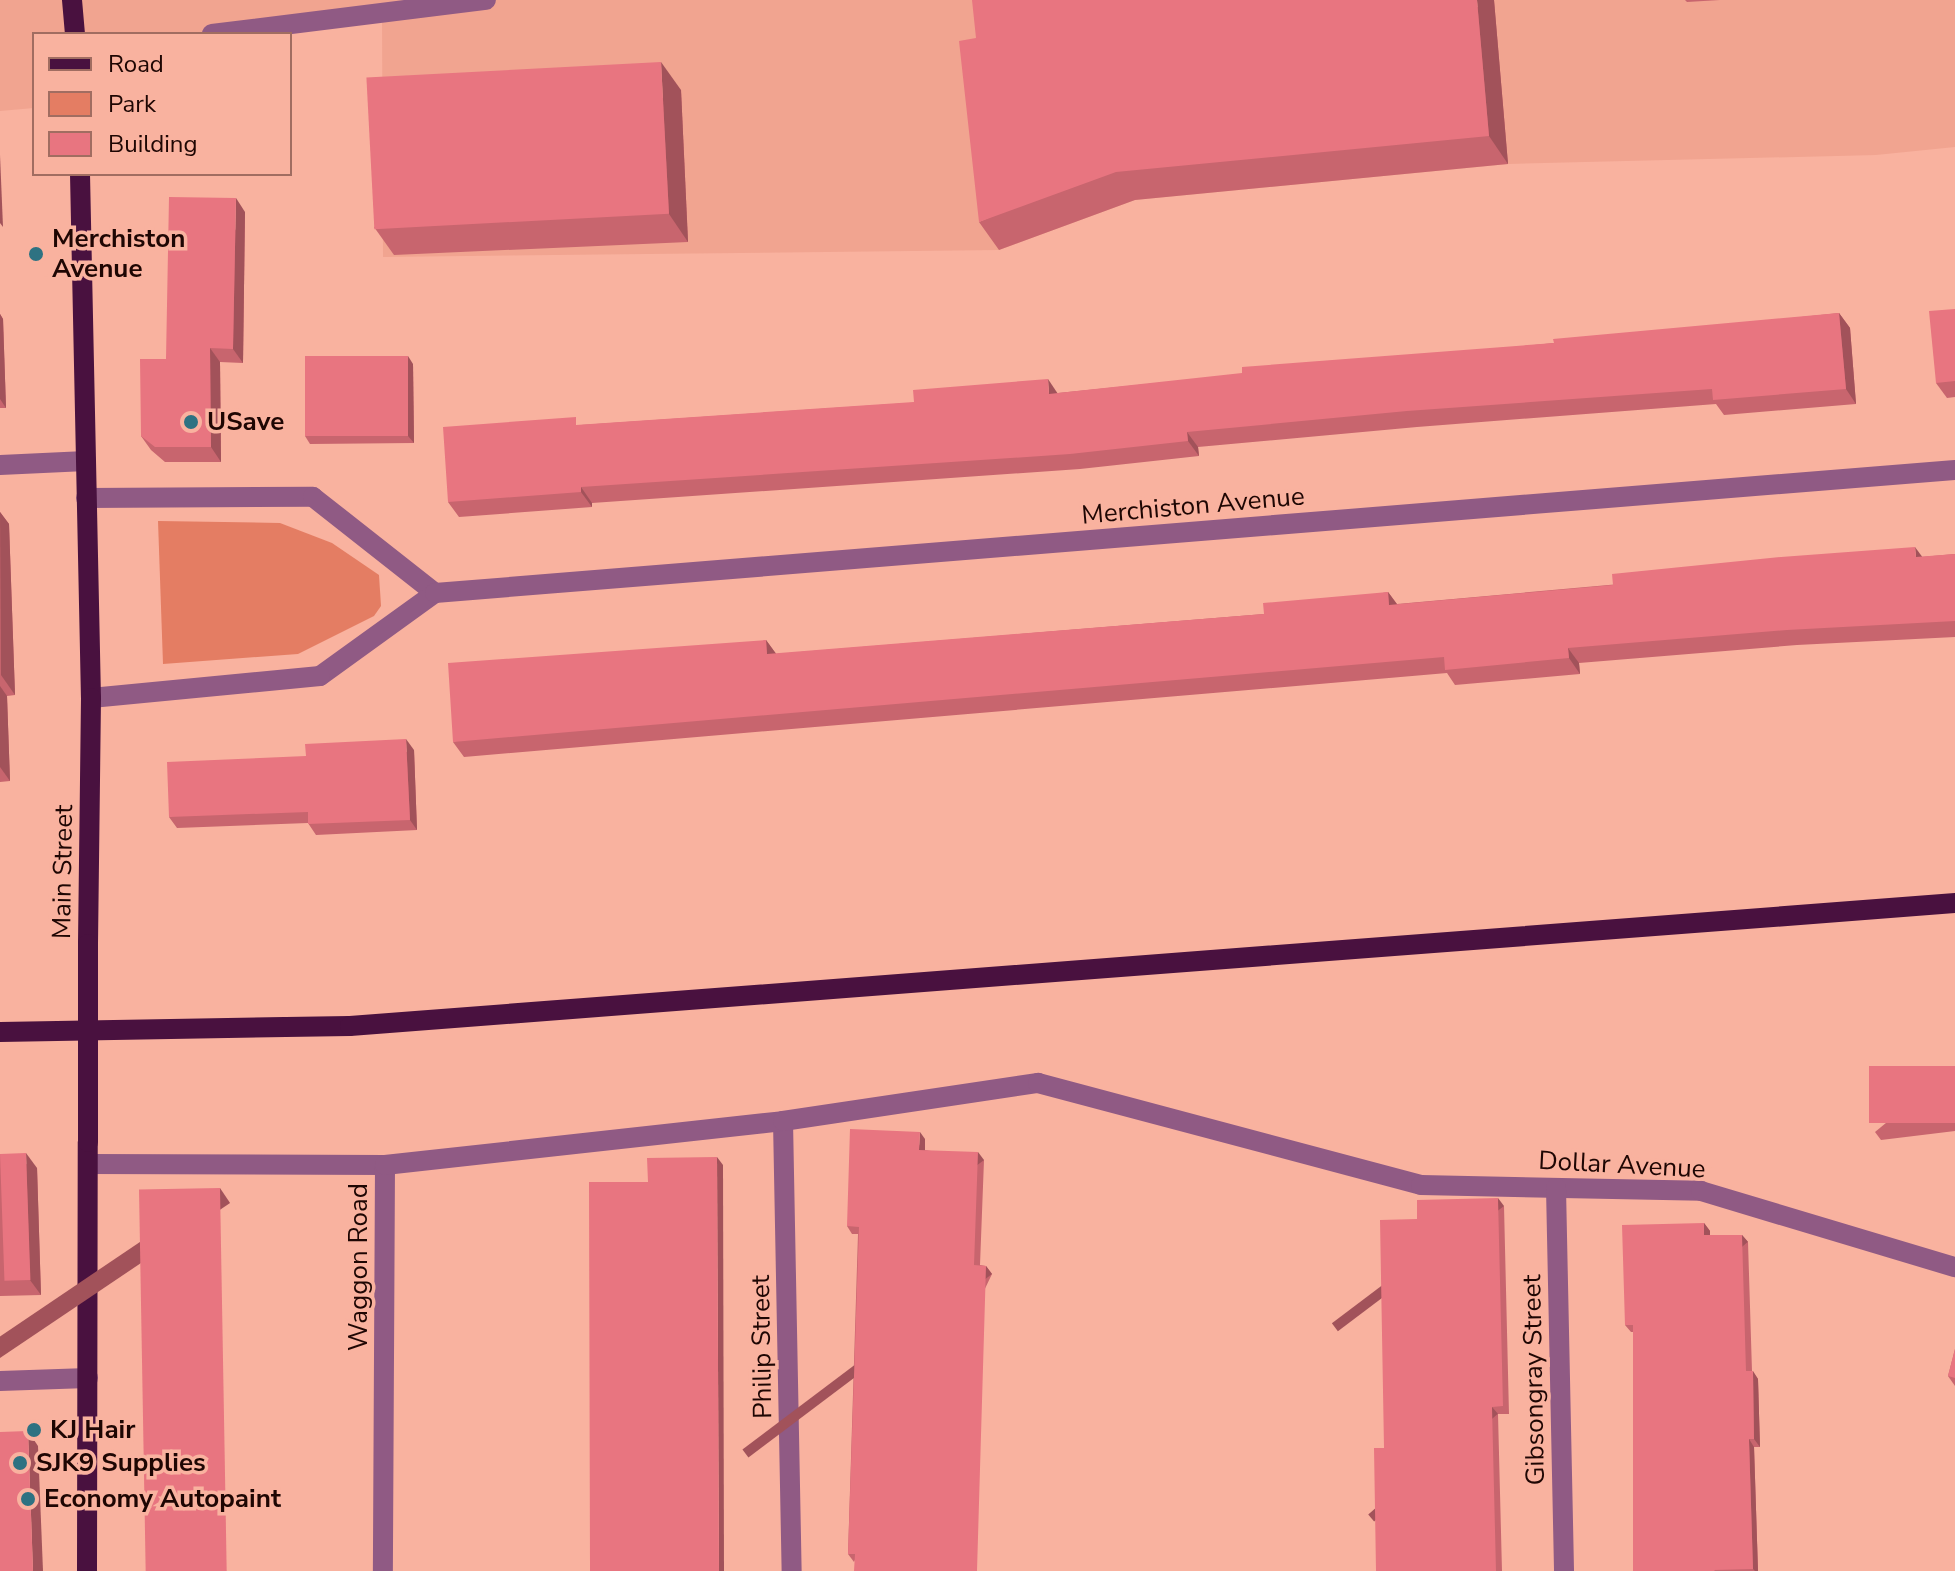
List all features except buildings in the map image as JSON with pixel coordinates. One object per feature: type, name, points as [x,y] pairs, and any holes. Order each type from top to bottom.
[{"type":"main road","points":[[72,0],[75,32]]},
{"type":"main road","name":"Main Street","points":[[80,176],[91,698],[87,1571]]},
{"type":"main road","points":[[0,1032],[350,1026],[1955,903]]},
{"type":"street","points":[[228,32],[486,0]]},
{"type":"street","points":[[0,465],[86,461]]},
{"type":"street","name":"Merchiston Avenue","points":[[435,593],[1955,470]]},
{"type":"street","points":[[86,498],[313,497],[435,593],[320,676],[91,698]]},
{"type":"street","name":"Dollar Avenue","points":[[385,1165],[783,1121],[1038,1083],[1421,1185],[1701,1191],[1955,1267]]},
{"type":"street","name":"Philip Street","points":[[783,1121],[792,1571]]},
{"type":"street","name":"Waggon Road","points":[[88,1164],[385,1165],[383,1571]]},
{"type":"street","name":"Gibsongray Street","points":[[1556,1188],[1564,1571]]},
{"type":"street","points":[[0,1381],[88,1378]]},
{"type":"shaded area","points":[[0,0],[1955,0],[1955,147],[1876,155],[1508,164],[1135,200],[999,250],[383,257],[382,13],[228,32],[32,32],[32,108],[0,111]]},
{"type":"green space","points":[[158,521],[280,523],[332,543],[379,575],[381,606],[374,616],[298,654],[163,664]]},
{"type":"place","name":"Merchiston Avenue","points":[[36,254]]},
{"type":"place","name":"USave","points":[[191,422]]},
{"type":"place","name":"KJ Hair","points":[[34,1430]]},
{"type":"place","name":"SJK9 Supplies","points":[[20,1463]]},
{"type":"place","name":"Economy Autopaint","points":[[28,1499]]}]
